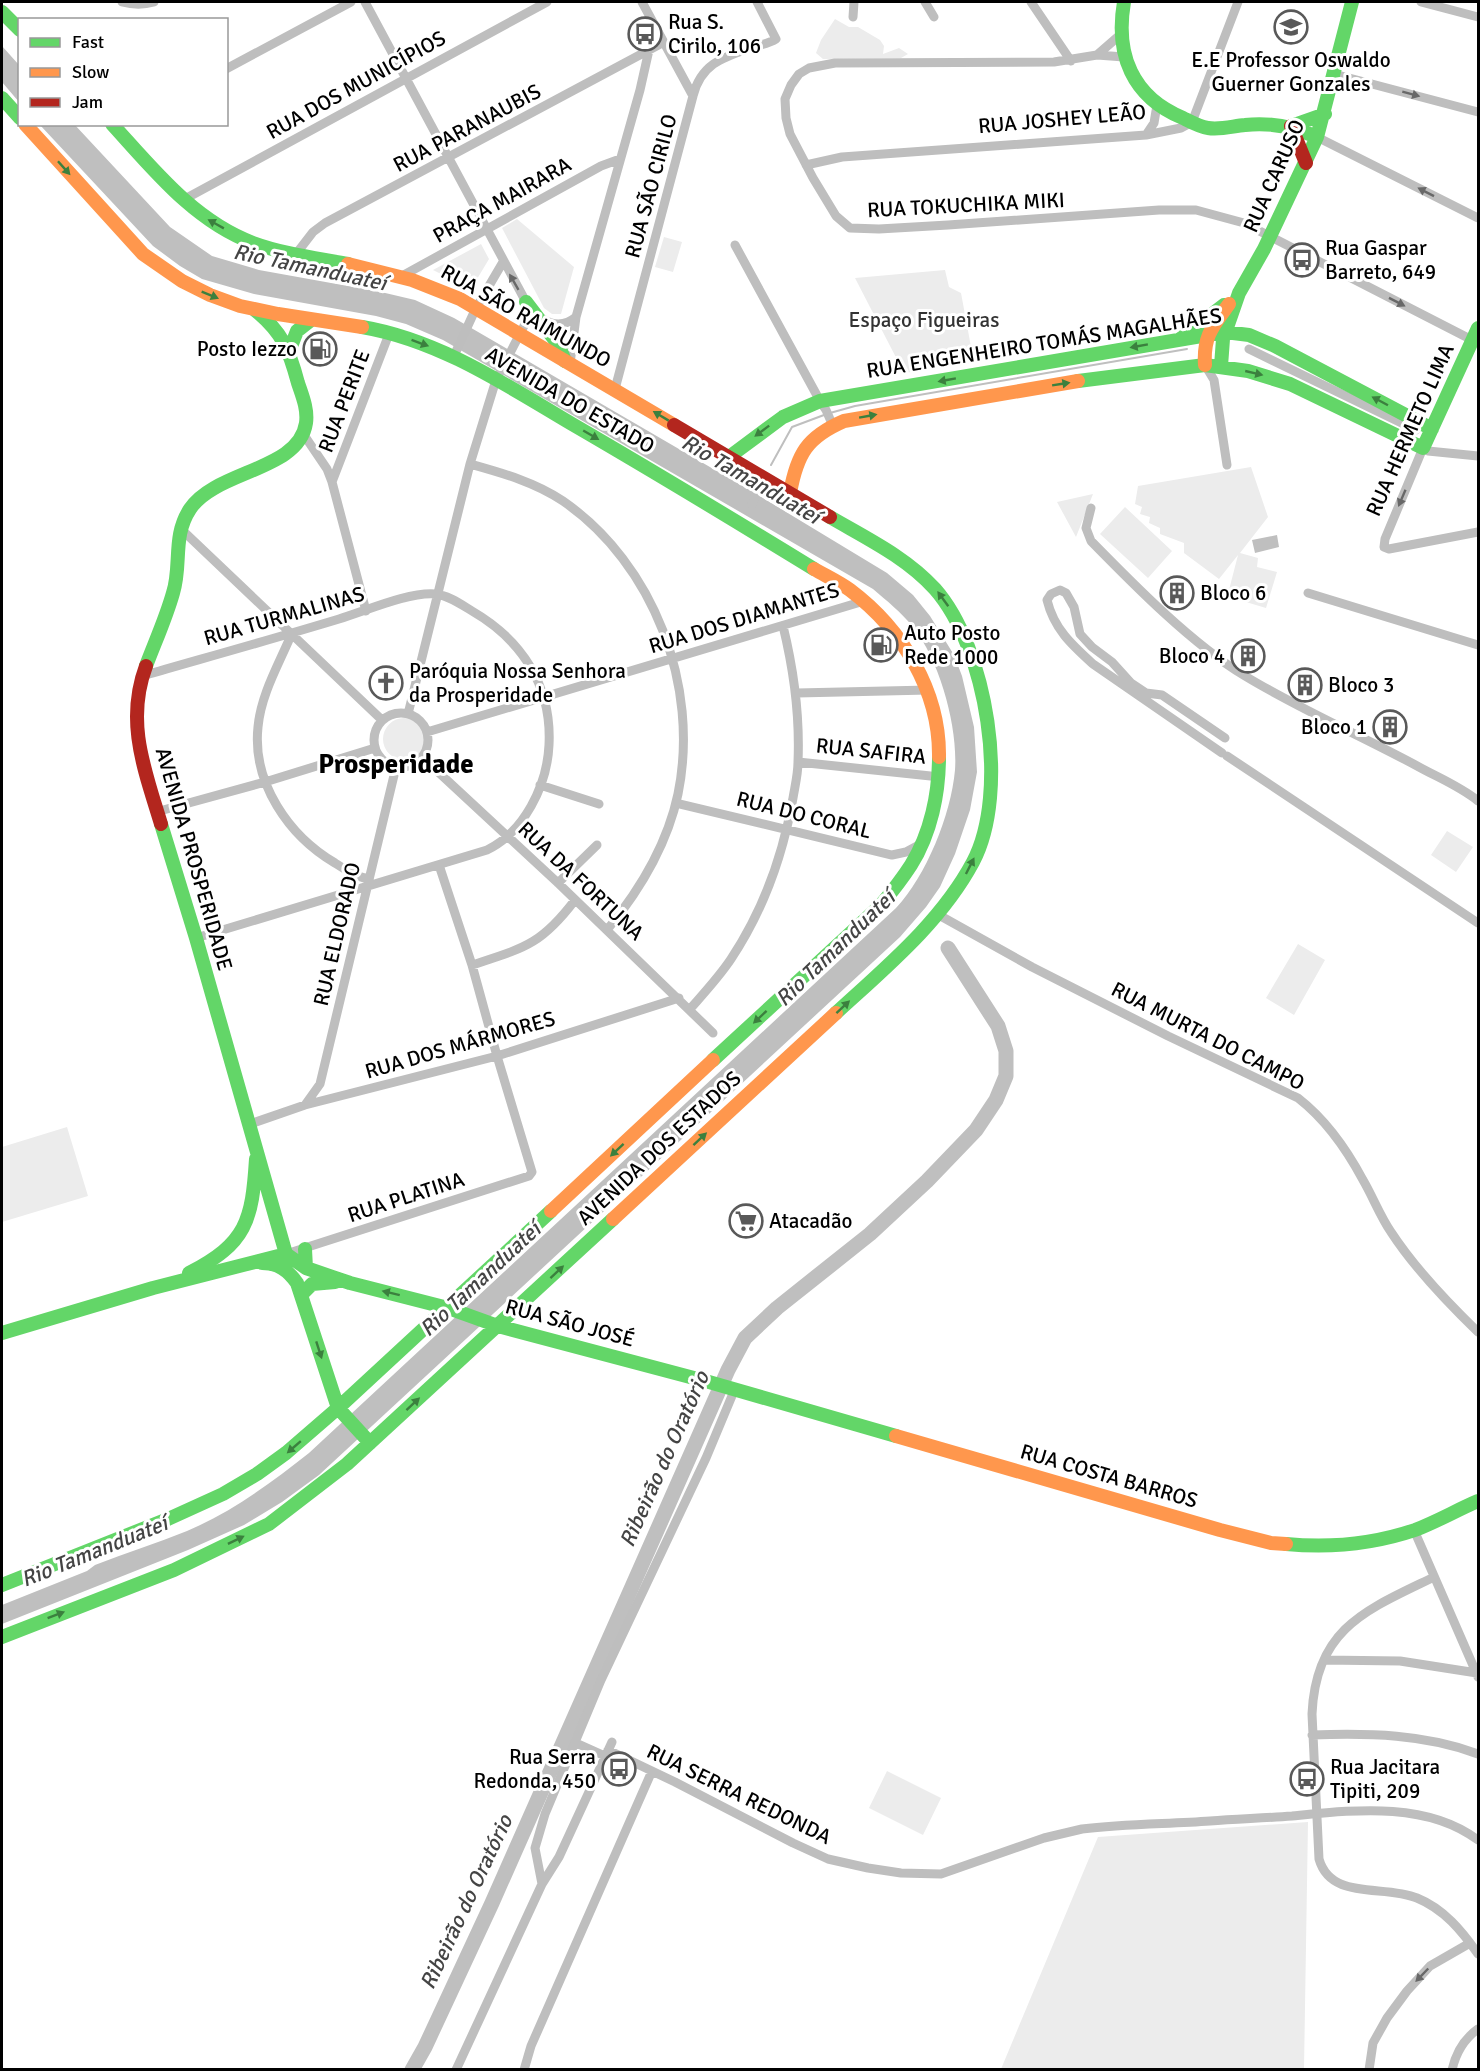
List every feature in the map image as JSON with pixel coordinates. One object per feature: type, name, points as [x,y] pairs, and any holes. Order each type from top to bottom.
[{"type":"main road","name":"RUA CARUSO","points":[[1206,337],[1234,301],[1270,236],[1306,163],[1325,114],[1352,2]]},
{"type":"main road","points":[[1121,5],[1120,34],[1124,57],[1137,83],[1157,105],[1192,122]]},
{"type":"main road","points":[[2,12],[18,28]]},
{"type":"main road","points":[[2,98],[18,116]]},
{"type":"main road","points":[[1306,163],[1291,126],[1325,114]]},
{"type":"main road","name":"RUA JOSHEY LEÃO","points":[[1192,122],[1208,128],[1270,124],[1291,126],[1317,137]]},
{"type":"main road","name":"AVENIDA DO ESTADO","points":[[27,126],[143,254],[162,269],[194,288],[255,310],[389,334],[454,353],[865,600],[910,653],[929,690],[941,755],[940,777],[930,823],[922,844],[908,871],[880,906]]},
{"type":"main road","name":"RUA SÃO RAIMUNDO","points":[[114,126],[183,200],[207,220],[264,248],[402,276],[434,286],[473,313],[520,334],[790,493]]},
{"type":"main road","points":[[1179,339],[1207,316],[1234,301],[1249,335]]},
{"type":"main road","name":"RUA CARUSO","points":[[1221,363],[1224,335],[1234,301]]},
{"type":"main road","points":[[528,306],[558,344],[567,362]]},
{"type":"main road","points":[[255,310],[276,328],[290,349],[306,411],[307,424],[304,435]]},
{"type":"main road","points":[[290,349],[297,331],[311,320]]},
{"type":"main road","name":"RUA ENGENHEIRO TOMÁS MAGALHÃES","points":[[729,457],[779,419],[823,406],[1179,339],[1224,335],[1249,335],[1275,346],[1432,429]]},
{"type":"main road","points":[[1205,363],[1206,337]]},
{"type":"main road","name":"RUA HERMETO LIMA","points":[[1423,448],[1477,337]]},
{"type":"main road","name":"RUA ENGENHEIRO TOMÁS MAGALHÃES","points":[[790,493],[795,465],[805,445],[832,424],[1091,378],[1205,363],[1221,363],[1305,389],[1423,448]]},
{"type":"main road","name":"AVENIDA PROSPERIDADE","points":[[2,1333],[153,1288],[286,1254],[196,938],[142,762],[136,728],[136,700],[142,676],[174,592],[177,579],[177,538],[184,518],[200,497],[222,483],[286,454],[297,446],[304,435]]},
{"type":"main road","points":[[790,493],[919,572],[938,592],[964,637],[987,724],[991,802],[982,840],[969,870],[937,914]]},
{"type":"main road","name":"AVENIDA DOS ESTADOS","points":[[2,1585],[168,1519],[223,1494],[257,1474],[341,1412],[880,906]]},
{"type":"main road","name":"AVENIDA DOS ESTADOS","points":[[2,1637],[174,1570],[269,1524],[320,1487],[367,1440],[889,964],[937,914]]},
{"type":"main road","name":"AVENIDA PROSPERIDADE","points":[[153,1288],[205,1265],[228,1249],[250,1214],[256,1146]]},
{"type":"main road","points":[[250,1214],[264,1208],[274,1212]]},
{"type":"main road","points":[[228,1249],[228,1259],[234,1268]]},
{"type":"main road","points":[[305,1249],[306,1268]]},
{"type":"main road","name":"RUA SÃO JOSÉ","points":[[286,1254],[306,1268],[350,1283],[453,1309],[494,1324],[709,1382],[730,1390]]},
{"type":"main road","points":[[252,1263],[268,1263],[285,1268],[297,1282],[341,1412],[367,1440]]},
{"type":"main road","points":[[302,1294],[313,1282],[350,1283]]},
{"type":"main road","name":"RUA COSTA BARROS","points":[[730,1390],[1271,1543],[1311,1546],[1342,1545],[1379,1539],[1414,1530],[1479,1501]]},
{"type":"street","points":[[122,2],[148,4],[154,2]]},
{"type":"street","points":[[228,68],[351,2]]},
{"type":"street","points":[[365,2],[528,306],[547,322],[559,325],[571,321],[576,316]]},
{"type":"street","name":"RUA DOS MUNICÍPIOS","points":[[183,200],[547,2]]},
{"type":"street","name":"RUA SÃO CIRILO","points":[[615,388],[693,96],[642,2]]},
{"type":"street","points":[[693,96],[701,75],[717,61],[776,39],[757,2]]},
{"type":"street","points":[[853,16],[854,2]]},
{"type":"street","points":[[925,2],[934,17]]},
{"type":"street","points":[[1031,2],[1071,61]]},
{"type":"street","points":[[1192,122],[1238,2]]},
{"type":"street","points":[[1421,2],[1479,17]]},
{"type":"street","name":"RUA TOKUCHIKA MIKI","points":[[1097,55],[1120,34]]},
{"type":"street","name":"RUA PARANAUBIS","points":[[296,254],[309,237],[325,223],[664,42]]},
{"type":"street","points":[[567,362],[576,316],[649,50]]},
{"type":"street","name":"RUA TOKUCHIKA MIKI","points":[[1124,57],[1097,55],[1071,61],[835,63],[809,68],[799,74],[785,99],[786,118],[790,134],[806,165],[836,216],[850,228],[891,228],[1181,209],[1223,216],[1244,223],[1477,337]]},
{"type":"street","points":[[1334,74],[1479,112]]},
{"type":"street","points":[[1146,135],[1154,123],[1157,105]]},
{"type":"street","name":"RUA JOSHEY LEÃO","points":[[806,165],[842,157],[1146,135],[1181,128],[1192,122]]},
{"type":"street","points":[[1317,137],[1479,218]]},
{"type":"street","name":"PRAÇA MAIRARA","points":[[402,276],[601,165],[620,159]]},
{"type":"street","points":[[735,245],[832,424]]},
{"type":"street","points":[[454,353],[473,313],[503,262]]},
{"type":"street","points":[[408,714],[470,464],[497,377],[520,334],[527,317],[528,306]]},
{"type":"street","name":"RUA PERITE","points":[[332,482],[389,334]]},
{"type":"street","points":[[1205,363],[1214,380],[1227,465]]},
{"type":"street","points":[[1214,380],[1221,363]]},
{"type":"street","points":[[304,435],[327,469],[332,482],[366,611]]},
{"type":"street","points":[[1423,448],[1428,451],[1479,456]]},
{"type":"street","name":"RUA HERMETO LIMA","points":[[1423,448],[1385,539],[1385,549],[1479,531]]},
{"type":"street","points":[[470,464],[539,487],[589,521],[613,545],[638,578],[652,606],[672,658],[684,737],[676,803],[660,848],[643,882],[607,930]]},
{"type":"street","points":[[1091,508],[1086,528],[1091,541],[1169,616],[1216,656],[1245,676],[1283,697],[1479,801]]},
{"type":"street","points":[[180,528],[382,720]]},
{"type":"street","points":[[1225,738],[1162,695],[1146,693],[1131,683],[1113,662],[1092,647],[1080,634],[1074,607],[1066,593],[1060,590],[1051,594],[1047,600],[1051,616],[1061,634],[1093,664],[1225,755],[1479,923]]},
{"type":"street","points":[[1308,593],[1479,645]]},
{"type":"street","points":[[196,938],[367,883],[487,850],[508,838],[530,807],[540,785],[549,752],[547,706],[540,685],[527,661],[507,635],[490,621],[438,594]]},
{"type":"street","name":"RUA TURMALINAS","points":[[142,676],[411,596],[438,594]]},
{"type":"street","name":"RUA DOS DIAMANTES","points":[[427,732],[865,600]]},
{"type":"street","points":[[690,1009],[732,958],[752,922],[767,894],[786,830],[798,762],[799,727],[796,693],[783,626]]},
{"type":"street","points":[[292,633],[262,701],[257,729],[260,762],[265,782],[287,822],[302,838],[330,860],[367,883]]},
{"type":"street","points":[[796,693],[929,690]]},
{"type":"street","points":[[408,714],[416,717],[427,732],[428,746],[422,758],[410,766],[396,767],[383,760],[375,748],[374,733],[382,720],[390,715],[408,714]]},
{"type":"street","points":[[156,812],[375,748]]},
{"type":"street","name":"RUA DA FORTUNA","points":[[422,758],[558,883],[713,1033]]},
{"type":"street","name":"RUA SAFIRA","points":[[798,762],[940,777]]},
{"type":"street","name":"RUA ELDORADO","points":[[305,1105],[320,1084],[396,767]]},
{"type":"street","points":[[540,785],[599,804]]},
{"type":"street","name":"RUA DO CORAL","points":[[676,803],[892,855],[906,852],[922,844]]},
{"type":"street","points":[[558,883],[597,845]]},
{"type":"street","points":[[439,865],[472,965],[497,1056]]},
{"type":"street","points":[[472,965],[533,943],[556,924],[575,900]]},
{"type":"street","name":"RUA MURTA DO CAMPO","points":[[937,914],[1032,968],[1304,1103],[1331,1132],[1352,1160],[1392,1233],[1408,1255],[1429,1281],[1479,1332]]},
{"type":"street","name":"RUA DOS MÁRMORES","points":[[250,1124],[305,1105],[497,1056],[679,998]]},
{"type":"street","name":"RUA PLATINA","points":[[286,1254],[530,1176],[532,1170],[497,1056]]},
{"type":"street","points":[[542,1884],[535,1852],[541,1824],[601,1680],[706,1458],[730,1390]]},
{"type":"street","points":[[1414,1530],[1478,1675]]},
{"type":"street","points":[[1434,1577],[1360,1615],[1332,1644],[1324,1660],[1313,1692],[1312,1735],[1319,1859],[1322,1870],[1330,1880],[1340,1885],[1397,1893],[1418,1898],[1430,1904],[1452,1920],[1479,1954]]},
{"type":"street","points":[[1324,1660],[1400,1661],[1478,1675]]},
{"type":"street","points":[[1312,1735],[1419,1738],[1446,1743],[1479,1754]]},
{"type":"street","name":"RUA SERRA REDONDA","points":[[576,1743],[608,1749],[828,1859],[868,1868],[919,1875],[941,1874],[1044,1838],[1082,1829],[1316,1813],[1384,1811],[1410,1814],[1434,1818],[1456,1826],[1479,1840]]},
{"type":"street","points":[[456,2070],[542,1884],[559,1857],[608,1749]]},
{"type":"street","points":[[526,2069],[531,2046],[652,1771]]},
{"type":"street","points":[[1369,2070],[1372,2043],[1407,1990],[1430,1966],[1470,1943]]},
{"type":"street","points":[[1452,2070],[1462,2044],[1479,2029]]},
{"type":"green space","points":[[835,19],[849,27],[858,27],[880,40],[884,46],[883,54],[899,48],[908,54],[901,58],[823,59],[816,53],[821,40]]},
{"type":"green space","points":[[517,219],[574,267],[561,314],[552,314],[544,308],[502,228]]},
{"type":"green space","points":[[664,237],[682,242],[673,272],[655,267]]},
{"type":"green space","points":[[481,244],[489,259],[471,289],[433,270]]},
{"type":"green space","name":"Espaço Figueiras","points":[[945,270],[949,287],[961,293],[974,363],[904,373],[855,278]]},
{"type":"green space","points":[[1251,467],[1268,517],[1240,553],[1258,558],[1257,567],[1277,572],[1266,608],[1246,602],[1248,595],[1229,590],[1238,555],[1219,579],[1184,553],[1184,543],[1160,534],[1160,528],[1149,523],[1150,517],[1140,514],[1142,507],[1135,504],[1138,486]]},
{"type":"green space","points":[[1093,494],[1076,537],[1057,502]]},
{"type":"green space","points":[[1125,507],[1172,551],[1148,578],[1100,534]]},
{"type":"green space","points":[[404,718],[419,724],[425,739],[419,754],[404,760],[389,754],[383,739],[389,724]]},
{"type":"green space","points":[[1447,831],[1473,847],[1456,872],[1431,855]]},
{"type":"green space","points":[[1298,944],[1325,960],[1294,1015],[1266,998]]},
{"type":"green space","points":[[67,1127],[88,1196],[2,1222],[2,1147]]},
{"type":"green space","points":[[887,1771],[941,1798],[923,1835],[869,1808]]},
{"type":"green space","points":[[1308,1822],[1304,2069],[1001,2069],[1098,1837]]},
{"type":"shaded area","points":[[2,46],[18,64],[18,101],[2,82]]},
{"type":"shaded area","name":"Rio Tamanduateí","points":[[41,126],[76,126],[170,227],[212,256],[259,270],[415,300],[454,318],[887,573],[913,595],[930,616],[954,655],[962,676],[974,727],[977,772],[970,810],[955,854],[940,887],[900,937],[319,1475],[282,1502],[244,1525],[188,1550],[2,1624],[2,1605],[87,1571],[95,1565],[204,1523],[251,1496],[309,1453],[896,908],[917,879],[935,844],[953,788],[955,770],[954,734],[950,715],[939,676],[931,658],[913,627],[873,589],[443,340],[406,324],[376,316],[254,294],[202,279],[153,246]]},
{"type":"shaded area","points":[[1277,535],[1279,547],[1255,553],[1252,540]]},
{"type":"waterway","points":[[830,413],[855,406],[1187,349]]},
{"type":"waterway","points":[[1249,349],[1416,430]]},
{"type":"waterway","points":[[771,465],[792,427],[824,415]]},
{"type":"waterway","points":[[752,504],[759,487]]},
{"type":"waterway","name":"Ribeirão do Oratório","points":[[412,2070],[492,1903],[728,1370],[745,1338],[777,1308],[870,1234],[927,1181],[976,1130],[996,1100],[1006,1076],[1006,1051],[998,1026],[948,948]]},
{"type":"traffic: fast","points":[[1124,2],[1122,39],[1131,72],[1151,98],[1165,109],[1205,127],[1218,129],[1254,124],[1273,125],[1300,130],[1317,137]]},
{"type":"traffic: fast","points":[[1221,366],[1223,339],[1239,293],[1264,249],[1317,137],[1352,2]]},
{"type":"traffic: fast","points":[[2,12],[18,28]]},
{"type":"traffic: fast","points":[[2,98],[18,116]]},
{"type":"traffic: fast","points":[[1291,126],[1325,114]]},
{"type":"traffic: fast","points":[[114,126],[159,176],[193,208],[232,233],[276,250],[348,264]]},
{"type":"traffic: fast","points":[[526,302],[558,344],[565,361]]},
{"type":"traffic: fast","points":[[1180,339],[1224,305]]},
{"type":"traffic: fast","points":[[146,666],[173,593],[181,530],[190,509],[202,496],[218,486],[273,461],[289,451],[300,439],[306,423],[304,402],[288,351],[272,326],[255,310]]},
{"type":"traffic: fast","points":[[290,349],[297,331],[311,320]]},
{"type":"traffic: fast","points":[[362,327],[418,342],[471,366],[522,394],[814,569]]},
{"type":"traffic: fast","points":[[1078,381],[1205,365],[1248,371],[1290,384],[1423,448],[1478,328]]},
{"type":"traffic: fast","points":[[729,457],[783,417],[820,401],[1225,332],[1249,335],[1275,346],[1432,429]]},
{"type":"traffic: fast","points":[[830,517],[911,567],[935,589],[953,615],[968,647],[980,683],[991,760],[990,798],[984,833],[973,862],[960,884],[945,905],[911,943],[836,1013]]},
{"type":"traffic: fast","points":[[713,1060],[880,906],[900,881],[918,853],[929,826],[935,799],[939,757]]},
{"type":"traffic: fast","points":[[161,824],[286,1254]]},
{"type":"traffic: fast","points":[[189,1273],[223,1251],[235,1240],[243,1228],[252,1199],[256,1159]]},
{"type":"traffic: fast","points":[[2,1585],[168,1519],[223,1494],[257,1474],[286,1453],[338,1408],[551,1211]]},
{"type":"traffic: fast","points":[[2,1637],[174,1570],[269,1524],[347,1464],[613,1219]]},
{"type":"traffic: fast","points":[[305,1249],[306,1268]]},
{"type":"traffic: fast","points":[[286,1254],[306,1268],[350,1283],[448,1308],[498,1326],[709,1382],[896,1436]]},
{"type":"traffic: fast","points":[[2,1333],[153,1288],[286,1254]]},
{"type":"traffic: fast","points":[[262,1263],[282,1268],[297,1283],[338,1408]]},
{"type":"traffic: fast","points":[[302,1294],[312,1284],[335,1282]]},
{"type":"traffic: fast","points":[[338,1408],[370,1443]]},
{"type":"traffic: fast","points":[[1286,1544],[1335,1545],[1384,1539],[1415,1530],[1478,1501]]},
{"type":"traffic: slow","points":[[27,126],[143,254],[182,281],[240,306],[362,327]]},
{"type":"traffic: slow","points":[[348,264],[412,280],[460,299],[674,425]]},
{"type":"traffic: slow","points":[[1205,365],[1207,339],[1229,304]]},
{"type":"traffic: slow","points":[[790,493],[796,468],[806,448],[821,434],[844,421],[1078,381]]},
{"type":"traffic: slow","points":[[814,569],[846,587],[869,606],[901,643],[925,685],[938,732],[939,757]]},
{"type":"traffic: slow","points":[[613,1219],[836,1013]]},
{"type":"traffic: slow","points":[[551,1211],[713,1060]]},
{"type":"traffic: slow","points":[[896,1436],[1220,1530],[1271,1543],[1286,1544]]},
{"type":"traffic: jam","points":[[1291,126],[1306,163]]},
{"type":"traffic: jam","points":[[674,425],[830,517]]},
{"type":"traffic: jam","points":[[146,666],[137,707],[137,727],[144,765],[161,824]]},
{"type":"place","name":"E.E Professor Oswaldo Guerner Gonzales","points":[[1291,27]]},
{"type":"place","name":"Rua S. Cirilo, 106","points":[[645,34]]},
{"type":"place","name":"Rua Gaspar Barreto, 649","points":[[1302,260]]},
{"type":"place","name":"Posto Iezzo","points":[[320,349]]},
{"type":"place","name":"Bloco 6","points":[[1177,593]]},
{"type":"place","name":"Auto Posto Rede 1000","points":[[881,645]]},
{"type":"place","name":"Bloco 4","points":[[1248,656]]},
{"type":"place","name":"Paróquia Nossa Senhora da Prosperidade","points":[[386,683]]},
{"type":"place","name":"Bloco 3","points":[[1305,685]]},
{"type":"place","name":"Bloco 1","points":[[1390,727]]},
{"type":"place","name":"Atacadão","points":[[746,1221]]},
{"type":"place","name":"Rua Serra Redonda, 450","points":[[619,1769]]},
{"type":"place","name":"Rua Jacitara Tipiti, 209","points":[[1307,1779]]},
{"type":"district","name":"Prosperidade","points":[[396,764]]}]
